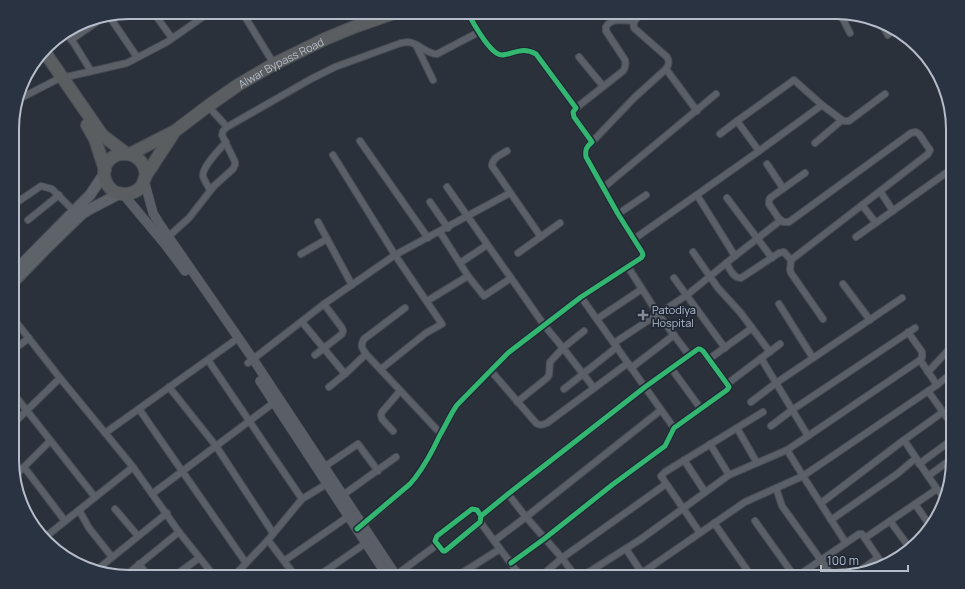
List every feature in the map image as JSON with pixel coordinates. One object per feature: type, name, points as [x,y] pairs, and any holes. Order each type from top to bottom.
[{"type":"highway","name":"Alwar Bypass Road","points":[[175,131],[238,85],[274,64],[325,39],[377,19]]},
{"type":"highway","points":[[47,56],[95,139],[105,172],[106,181],[110,188],[121,194],[130,194],[141,187],[145,178],[175,131]]},
{"type":"highway","points":[[44,60],[102,135],[129,154]]},
{"type":"highway","points":[[129,154],[175,131]]},
{"type":"highway","points":[[105,172],[108,162],[119,154],[123,153],[139,158],[144,166],[145,178]]},
{"type":"main road","points":[[19,277],[78,213],[105,172]]},
{"type":"main road","points":[[19,267],[78,213],[121,194]]},
{"type":"street","points":[[158,19],[172,38]]},
{"type":"street","points":[[24,96],[59,79],[127,63],[172,38],[199,19]]},
{"type":"street","points":[[246,19],[274,64]]},
{"type":"street","points":[[471,19],[491,49],[497,54],[502,55],[525,50],[536,54],[576,108]]},
{"type":"street","points":[[843,20],[850,33]]},
{"type":"street","points":[[112,21],[137,57]]},
{"type":"street","points":[[360,527],[410,484],[441,434],[449,416],[457,405],[508,353],[581,297],[628,267],[643,255],[603,188],[586,157],[585,151],[586,146],[592,142],[634,98],[666,70],[669,64],[669,60],[634,28],[634,21],[611,21],[608,23],[606,31],[625,60],[626,64],[623,71],[573,112],[574,117],[592,142]]},
{"type":"street","points":[[72,40],[92,26]]},
{"type":"street","points":[[886,31],[888,35]]},
{"type":"street","points":[[168,237],[189,218],[210,190],[233,169],[235,162],[222,135],[223,131],[227,127],[311,79],[335,68],[401,43],[409,42],[431,54],[436,54],[479,32]]},
{"type":"street","points":[[70,37],[91,71]]},
{"type":"street","points":[[416,45],[433,80]]},
{"type":"street","points":[[579,57],[603,86]]},
{"type":"street","points":[[666,70],[697,110]]},
{"type":"street","points":[[720,134],[794,80],[845,121],[849,121],[885,94]]},
{"type":"street","points":[[603,188],[716,94]]},
{"type":"street","points":[[634,239],[759,151],[822,104]]},
{"type":"street","points":[[208,106],[227,127]]},
{"type":"street","points":[[815,143],[842,120]]},
{"type":"street","points":[[737,121],[759,151]]},
{"type":"street","points":[[791,260],[928,154],[930,148],[919,134],[916,132],[911,133],[789,222],[785,223],[769,204],[770,198],[805,173]]},
{"type":"street","points":[[360,141],[428,238]]},
{"type":"street","points":[[210,190],[203,178],[203,172],[205,167],[226,142]]},
{"type":"street","points":[[507,151],[494,160],[492,166],[541,237]]},
{"type":"street","points":[[333,155],[395,255],[442,324],[426,333],[380,369]]},
{"type":"street","points":[[767,164],[784,188]]},
{"type":"street","points":[[856,237],[946,173]]},
{"type":"street","points":[[145,178],[153,212],[168,237],[330,481],[349,516],[360,527],[366,543],[389,570]]},
{"type":"street","points":[[19,202],[41,186],[52,189],[78,213]]},
{"type":"street","points":[[447,187],[544,326],[594,388]]},
{"type":"street","points":[[880,191],[893,211]]},
{"type":"street","points":[[251,361],[324,304],[395,255],[448,228],[510,193]]},
{"type":"street","points":[[121,194],[164,242],[234,341],[251,361]]},
{"type":"street","points":[[618,214],[646,194]]},
{"type":"street","points":[[28,220],[59,195]]},
{"type":"street","points":[[697,195],[734,256]]},
{"type":"street","points":[[727,198],[772,258]]},
{"type":"street","points":[[430,202],[448,228]]},
{"type":"street","points":[[862,205],[876,223]]},
{"type":"street","points":[[564,390],[615,345],[687,295],[781,220]]},
{"type":"street","points":[[318,222],[352,285]]},
{"type":"street","points":[[518,253],[560,223]]},
{"type":"street","points":[[440,232],[468,276],[484,296],[511,278]]},
{"type":"street","points":[[301,254],[327,239]]},
{"type":"street","points":[[460,263],[487,245]]},
{"type":"street","points":[[693,252],[718,288],[740,312],[770,352]]},
{"type":"street","points":[[726,263],[735,276],[741,278],[782,252],[786,254],[791,260],[791,273],[823,319]]},
{"type":"street","points":[[628,267],[658,314],[689,355]]},
{"type":"street","points":[[427,301],[468,276]]},
{"type":"street","points":[[674,278],[725,348]]},
{"type":"street","points":[[843,284],[870,320]]},
{"type":"street","points":[[597,319],[642,289]]},
{"type":"street","points":[[581,297],[674,428]]},
{"type":"street","points":[[751,402],[776,383],[902,298]]},
{"type":"street","points":[[315,355],[342,334],[343,331],[324,304]]},
{"type":"street","points":[[779,304],[813,358]]},
{"type":"street","points":[[405,308],[364,339],[362,348],[441,434]]},
{"type":"street","points":[[302,322],[345,374]]},
{"type":"street","points":[[19,326],[133,467],[209,570]]},
{"type":"street","points":[[709,359],[752,328]]},
{"type":"street","points":[[771,426],[792,410],[915,328]]},
{"type":"street","points":[[517,402],[547,378],[549,374],[550,362],[563,348],[584,331]]},
{"type":"street","points":[[592,570],[641,539],[729,475],[787,450],[920,360],[922,358],[922,352],[908,332]]},
{"type":"street","points":[[491,371],[536,423],[539,425],[544,425],[594,388],[674,335]]},
{"type":"street","points":[[19,346],[29,338]]},
{"type":"street","points":[[105,433],[234,341]]},
{"type":"street","points":[[727,384],[780,344]]},
{"type":"street","points":[[511,563],[612,484],[665,446],[674,428],[727,390],[729,387],[700,349],[689,355],[644,387],[508,494],[481,519],[445,551],[441,550],[435,541],[437,536],[472,509],[476,510],[481,519],[494,541],[515,570]]},
{"type":"street","points":[[928,372],[946,353]]},
{"type":"street","points":[[329,387],[366,354]]},
{"type":"street","points":[[761,358],[808,436]]},
{"type":"street","points":[[208,360],[302,499]]},
{"type":"street","points":[[920,360],[937,384]]},
{"type":"street","points":[[671,368],[701,409]]},
{"type":"street","points":[[646,570],[745,502],[803,476],[946,377]]},
{"type":"street","points":[[19,418],[60,378]]},
{"type":"street","points":[[169,387],[216,446],[273,533]]},
{"type":"street","points":[[393,431],[381,415],[400,391]]},
{"type":"street","points":[[928,391],[946,415]]},
{"type":"street","points":[[19,400],[95,497]]},
{"type":"street","points":[[152,494],[277,401]]},
{"type":"street","points":[[277,401],[324,467],[330,481],[343,495],[360,527],[390,570]]},
{"type":"street","points":[[139,409],[246,563]]},
{"type":"street","points":[[494,541],[661,410]]},
{"type":"street","points":[[700,533],[661,476],[664,472],[763,412]]},
{"type":"street","points":[[821,503],[943,412]]},
{"type":"street","points":[[737,428],[757,463]]},
{"type":"street","points":[[904,440],[941,493]]},
{"type":"street","points":[[20,471],[50,441]]},
{"type":"street","points":[[832,520],[897,474],[946,443]]},
{"type":"street","points":[[324,467],[358,444],[378,471]]},
{"type":"street","points":[[710,444],[729,475]]},
{"type":"street","points":[[787,450],[846,543]]},
{"type":"street","points":[[343,495],[396,457]]},
{"type":"street","points":[[684,460],[705,492]]},
{"type":"street","points":[[928,476],[946,463]]},
{"type":"street","points":[[24,467],[65,521]]},
{"type":"street","points":[[48,535],[133,467]]},
{"type":"street","points":[[240,570],[268,540],[302,499],[330,481]]},
{"type":"street","points":[[548,570],[562,558],[666,484]]},
{"type":"street","points":[[776,488],[782,506],[828,570]]},
{"type":"street","points":[[865,538],[937,489]]},
{"type":"street","points":[[508,494],[571,570]]},
{"type":"street","points":[[915,504],[927,521]]},
{"type":"street","points":[[115,509],[138,536]]},
{"type":"street","points":[[79,510],[89,528],[112,557]]},
{"type":"street","points":[[101,566],[167,513]]},
{"type":"street","points":[[284,561],[349,516]]},
{"type":"street","points":[[755,521],[790,570]]},
{"type":"street","points":[[890,521],[907,543]]},
{"type":"street","points":[[714,523],[747,570]]},
{"type":"street","points":[[132,570],[180,532]]},
{"type":"street","points":[[806,570],[859,534],[862,534],[881,561]]},
{"type":"street","points":[[268,540],[291,570]]},
{"type":"street","points":[[327,570],[366,543]]},
{"type":"street","points":[[402,570],[438,544]]},
{"type":"street","points":[[467,570],[500,549]]},
{"type":"street","points":[[626,549],[640,570]]},
{"type":"street","points":[[183,570],[199,558]]},
{"type":"street","points":[[868,565],[878,558]]},
{"type":"street","points":[[139,564],[144,570]]},
{"type":"cycle path","points":[[357,529],[410,484],[432,452],[457,405],[508,353],[581,297],[641,258],[643,255],[586,157],[586,149],[592,142],[574,117],[573,112],[576,108],[536,54],[525,51],[503,55],[497,54],[487,44],[471,19]]},
{"type":"cycle path","points":[[481,516],[477,510],[472,509],[437,536],[435,541],[443,551],[445,551],[480,522],[481,516],[508,494],[645,387],[698,349],[703,351],[729,387],[727,390],[674,428],[665,446],[511,563]]},
{"type":"place","name":"Patodiya Hospital","points":[[643,315]]}]
